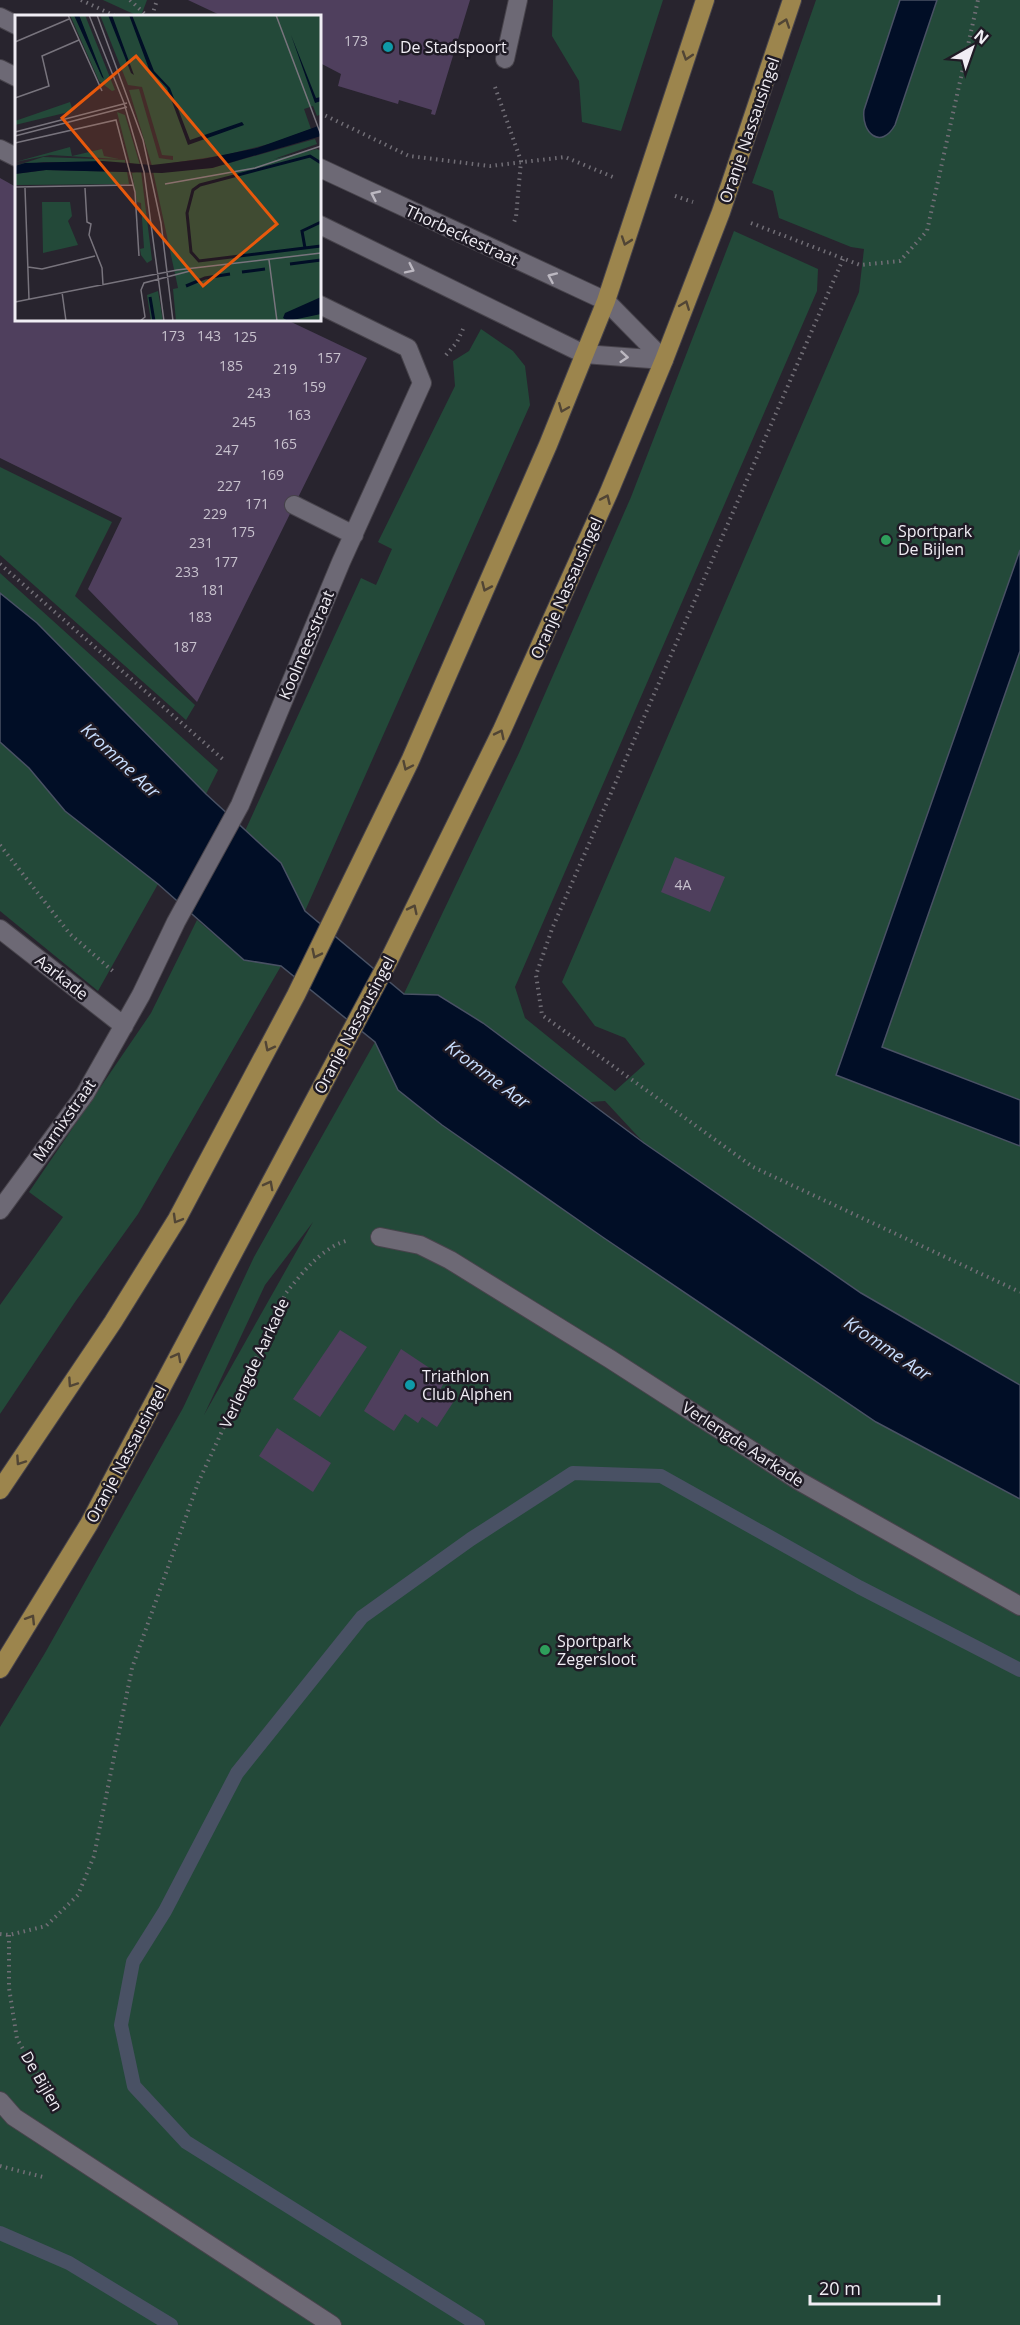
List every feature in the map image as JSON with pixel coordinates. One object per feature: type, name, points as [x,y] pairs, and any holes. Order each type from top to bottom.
[{"type":"main road","points":[[0,1490],[150,1264],[209,1161],[296,995],[410,761],[548,445],[606,301],[705,0]]},
{"type":"main road","name":"Oranje Nassausingel","points":[[0,1669],[89,1524],[388,962],[502,730],[609,492],[664,360],[721,212],[792,0]]},
{"type":"street","points":[[505,59],[518,0]]},
{"type":"street","points":[[0,17],[15,24]]},
{"type":"street","points":[[0,69],[15,76]]},
{"type":"street","points":[[0,149],[15,156]]},
{"type":"street","name":"Thorbeckestraat","points":[[321,168],[606,301]]},
{"type":"street","points":[[321,225],[584,354],[664,360]]},
{"type":"street","points":[[606,301],[664,360]]},
{"type":"street","name":"Koolmeesstraat","points":[[124,1026],[176,921],[240,805],[354,535],[422,383],[408,348],[321,305]]},
{"type":"street","points":[[294,505],[354,535]]},
{"type":"street","name":"Aarkade","points":[[0,929],[124,1026]]},
{"type":"street","name":"Marnixstraat","points":[[0,1210],[85,1094],[124,1026]]},
{"type":"street","name":"Verlengde Aarkade","points":[[380,1237],[420,1245],[450,1260],[620,1365],[800,1481],[1020,1606]]},
{"type":"street","name":"De Bijlen","points":[[0,2101],[7,2115],[332,2325]]},
{"type":"path","points":[[81,0],[113,15]]},
{"type":"path","points":[[130,0],[148,15]]},
{"type":"path","points":[[150,15],[157,0]]},
{"type":"path","points":[[321,113],[409,156],[490,166],[565,157],[601,173],[721,212],[843,260],[860,265],[900,261],[927,231],[978,0]]},
{"type":"path","points":[[505,59],[494,82],[521,161]]},
{"type":"path","points":[[843,260],[552,929],[536,975],[542,1015],[753,1167],[1020,1292]]},
{"type":"path","points":[[0,564],[249,781]]},
{"type":"path","points":[[0,845],[70,934],[141,995]]},
{"type":"path","name":"Verlengde Aarkade","points":[[9,1935],[46,1926],[78,1895],[94,1856],[132,1668],[198,1483],[286,1293],[324,1252],[346,1240],[380,1237]]},
{"type":"path","points":[[0,1934],[9,1935]]},
{"type":"path","name":"De Bijlen","points":[[9,1935],[9,1988],[18,2039],[58,2108]]},
{"type":"green space","points":[[103,0],[147,0],[141,15],[136,15]]},
{"type":"green space","points":[[553,0],[663,0],[621,131],[582,122],[579,81],[552,36]]},
{"type":"green space","name":"Sportpark De Bijlen","points":[[816,0],[1020,0],[1020,1385],[861,1293],[644,1143],[605,1101],[590,1102],[483,1023],[439,995],[400,1002],[519,753],[631,497],[734,231],[818,269],[817,291],[515,987],[525,1018],[615,1091],[645,1064],[625,1038],[595,1026],[562,982],[859,292],[864,249],[851,247],[779,218],[773,191],[752,183]]},
{"type":"green space","points":[[481,329],[513,351],[525,366],[530,405],[305,911],[281,863],[245,831],[361,578],[376,585],[392,549],[378,542],[455,386],[453,361],[469,351]]},
{"type":"green space","points":[[0,467],[112,522],[75,596],[195,705],[186,720],[0,555]]},
{"type":"green space","points":[[0,573],[218,770],[206,794],[37,623],[0,593]]},
{"type":"green space","points":[[0,742],[29,768],[65,811],[158,884],[98,991],[0,911]]},
{"type":"green space","points":[[197,920],[244,960],[281,966],[138,1214],[75,1302],[0,1414],[0,1305],[63,1217],[29,1192],[151,1013]]},
{"type":"green space","name":"Sportpark Zegersloot","points":[[375,1042],[398,1090],[442,1125],[876,1422],[1020,1499],[1020,2325],[0,2325],[0,1727],[45,1653],[183,1408],[254,1257]],"holes":[[[313,1222],[204,1415],[265,1285]]]},
{"type":"water","points":[[900,0],[937,0],[895,125],[890,132],[878,137],[873,136],[866,126],[864,110]]},
{"type":"water","points":[[1020,550],[1020,651],[882,1047],[1020,1100],[1020,1146],[836,1075]]},
{"type":"water","name":"Kromme Aar","points":[[0,593],[37,623],[206,794],[281,863],[305,911],[404,994],[438,995],[483,1023],[644,1143],[861,1293],[1020,1385],[1020,1499],[876,1422],[442,1125],[398,1090],[375,1042],[281,966],[244,960],[158,884],[65,811],[29,768],[0,742]]},
{"type":"building","name":"De Stadspoort","points":[[188,0],[470,0],[435,115],[431,114],[432,110],[399,100],[398,104],[338,86],[341,74],[321,64],[321,15],[220,15]]},
{"type":"building","points":[[0,178],[15,186],[15,321],[289,321],[367,358],[197,702],[88,589],[122,518],[0,458]]},
{"type":"building","points":[[675,857],[725,877],[710,912],[661,892]]},
{"type":"building","points":[[340,1330],[367,1347],[320,1417],[293,1399]]},
{"type":"building","name":"Triathlon Club Alphen","points":[[401,1349],[446,1379],[440,1390],[454,1401],[437,1427],[422,1417],[418,1423],[405,1414],[394,1431],[364,1411]]},
{"type":"building","points":[[277,1428],[331,1463],[313,1492],[259,1456]]},
{"type":"waterway","points":[[478,2325],[186,2142],[134,2086],[121,2025],[133,1962],[165,1911],[237,1773],[362,1617],[471,1539],[573,1473],[661,1476],[859,1587],[1020,1670]]},
{"type":"waterway","points":[[0,2233],[69,2263],[171,2325]]},
{"type":"place","name":"De Stadspoort","points":[[388,47]]},
{"type":"place","name":"Sportpark De Bijlen","points":[[886,540]]},
{"type":"place","name":"Triathlon Club Alphen","points":[[410,1385]]},
{"type":"place","name":"Sportpark Zegersloot","points":[[545,1650]]}]
